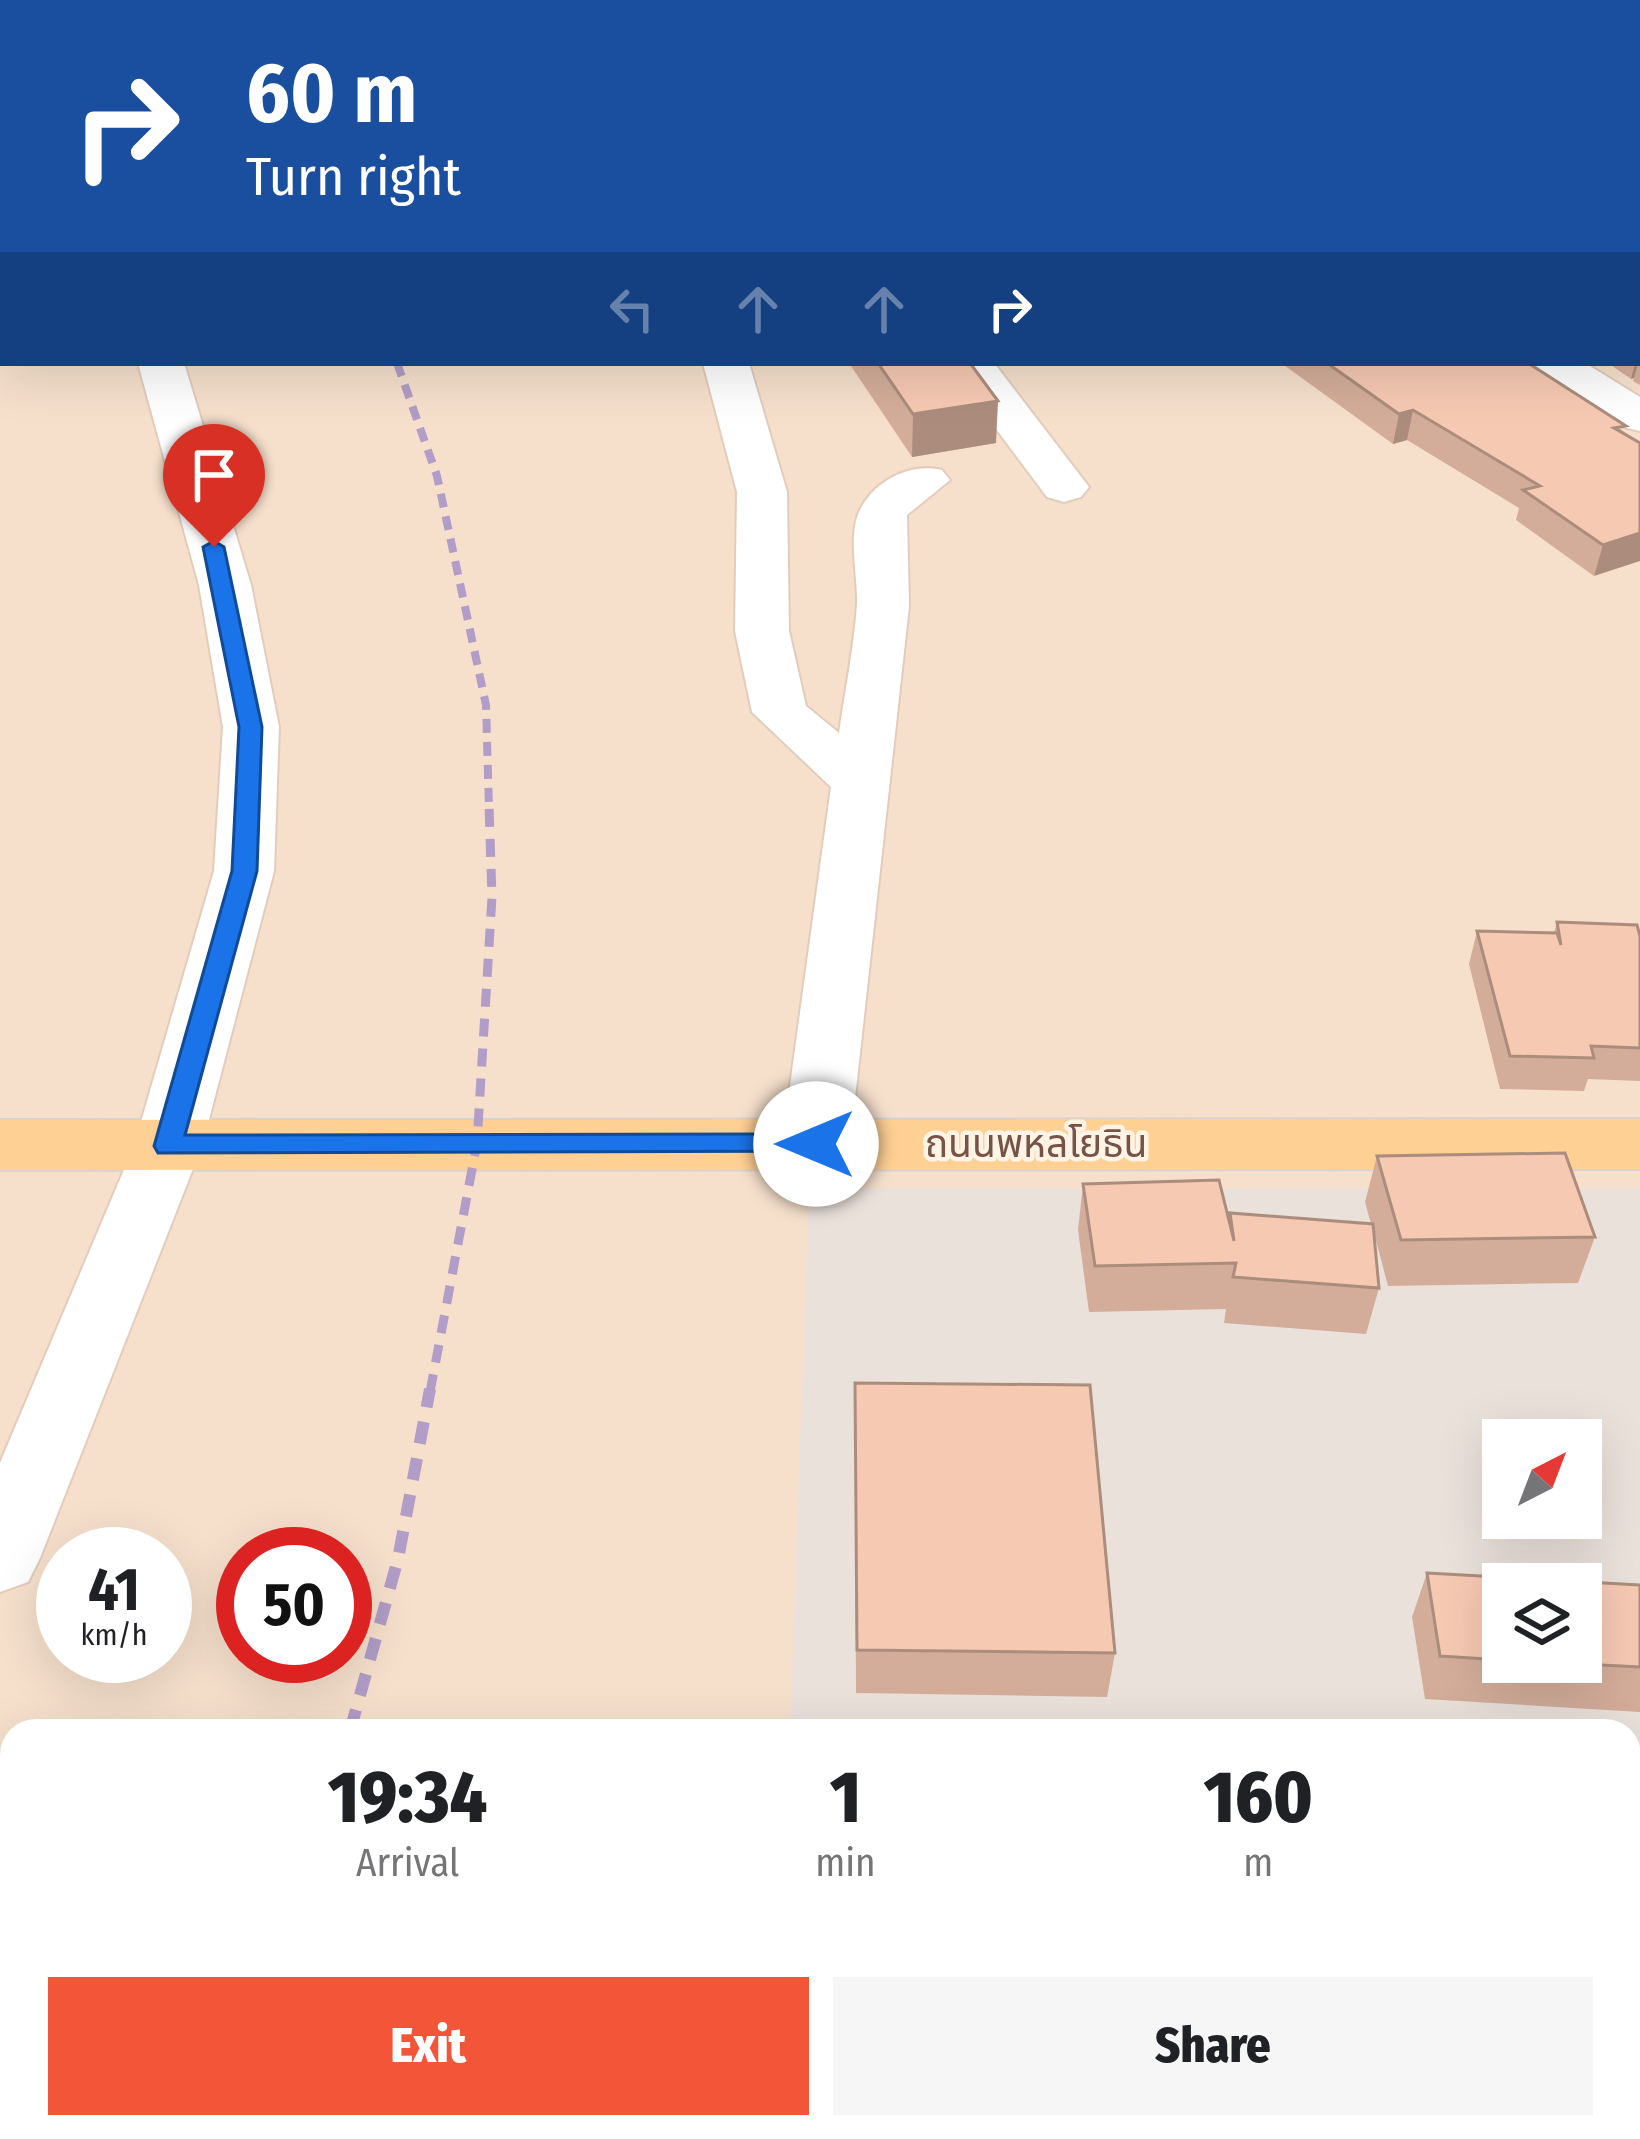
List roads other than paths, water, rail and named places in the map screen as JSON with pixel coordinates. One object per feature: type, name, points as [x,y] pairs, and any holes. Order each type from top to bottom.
[{"type":"main road","name":"ถนนพหลโยธิน","points":[[0,1145],[1640,1144]]},
{"type":"street","points":[[0,1558],[168,1146],[244,871],[251,727],[225,585],[161,366]]},
{"type":"street","points":[[727,366],[762,491],[762,631],[780,712],[861,782]]},
{"type":"street","points":[[972,366],[1064,487]]},
{"type":"street","points":[[1557,366],[1640,417]]},
{"type":"street","points":[[816,1144],[884,606],[882,514],[894,498],[925,480]]},
{"type":"railway","points":[[398,366],[437,476],[486,705],[489,809]]},
{"type":"railway","points":[[430,1392],[477,1143],[492,897],[489,806]]},
{"type":"railway","points":[[353,1719],[398,1559],[430,1389]]}]
